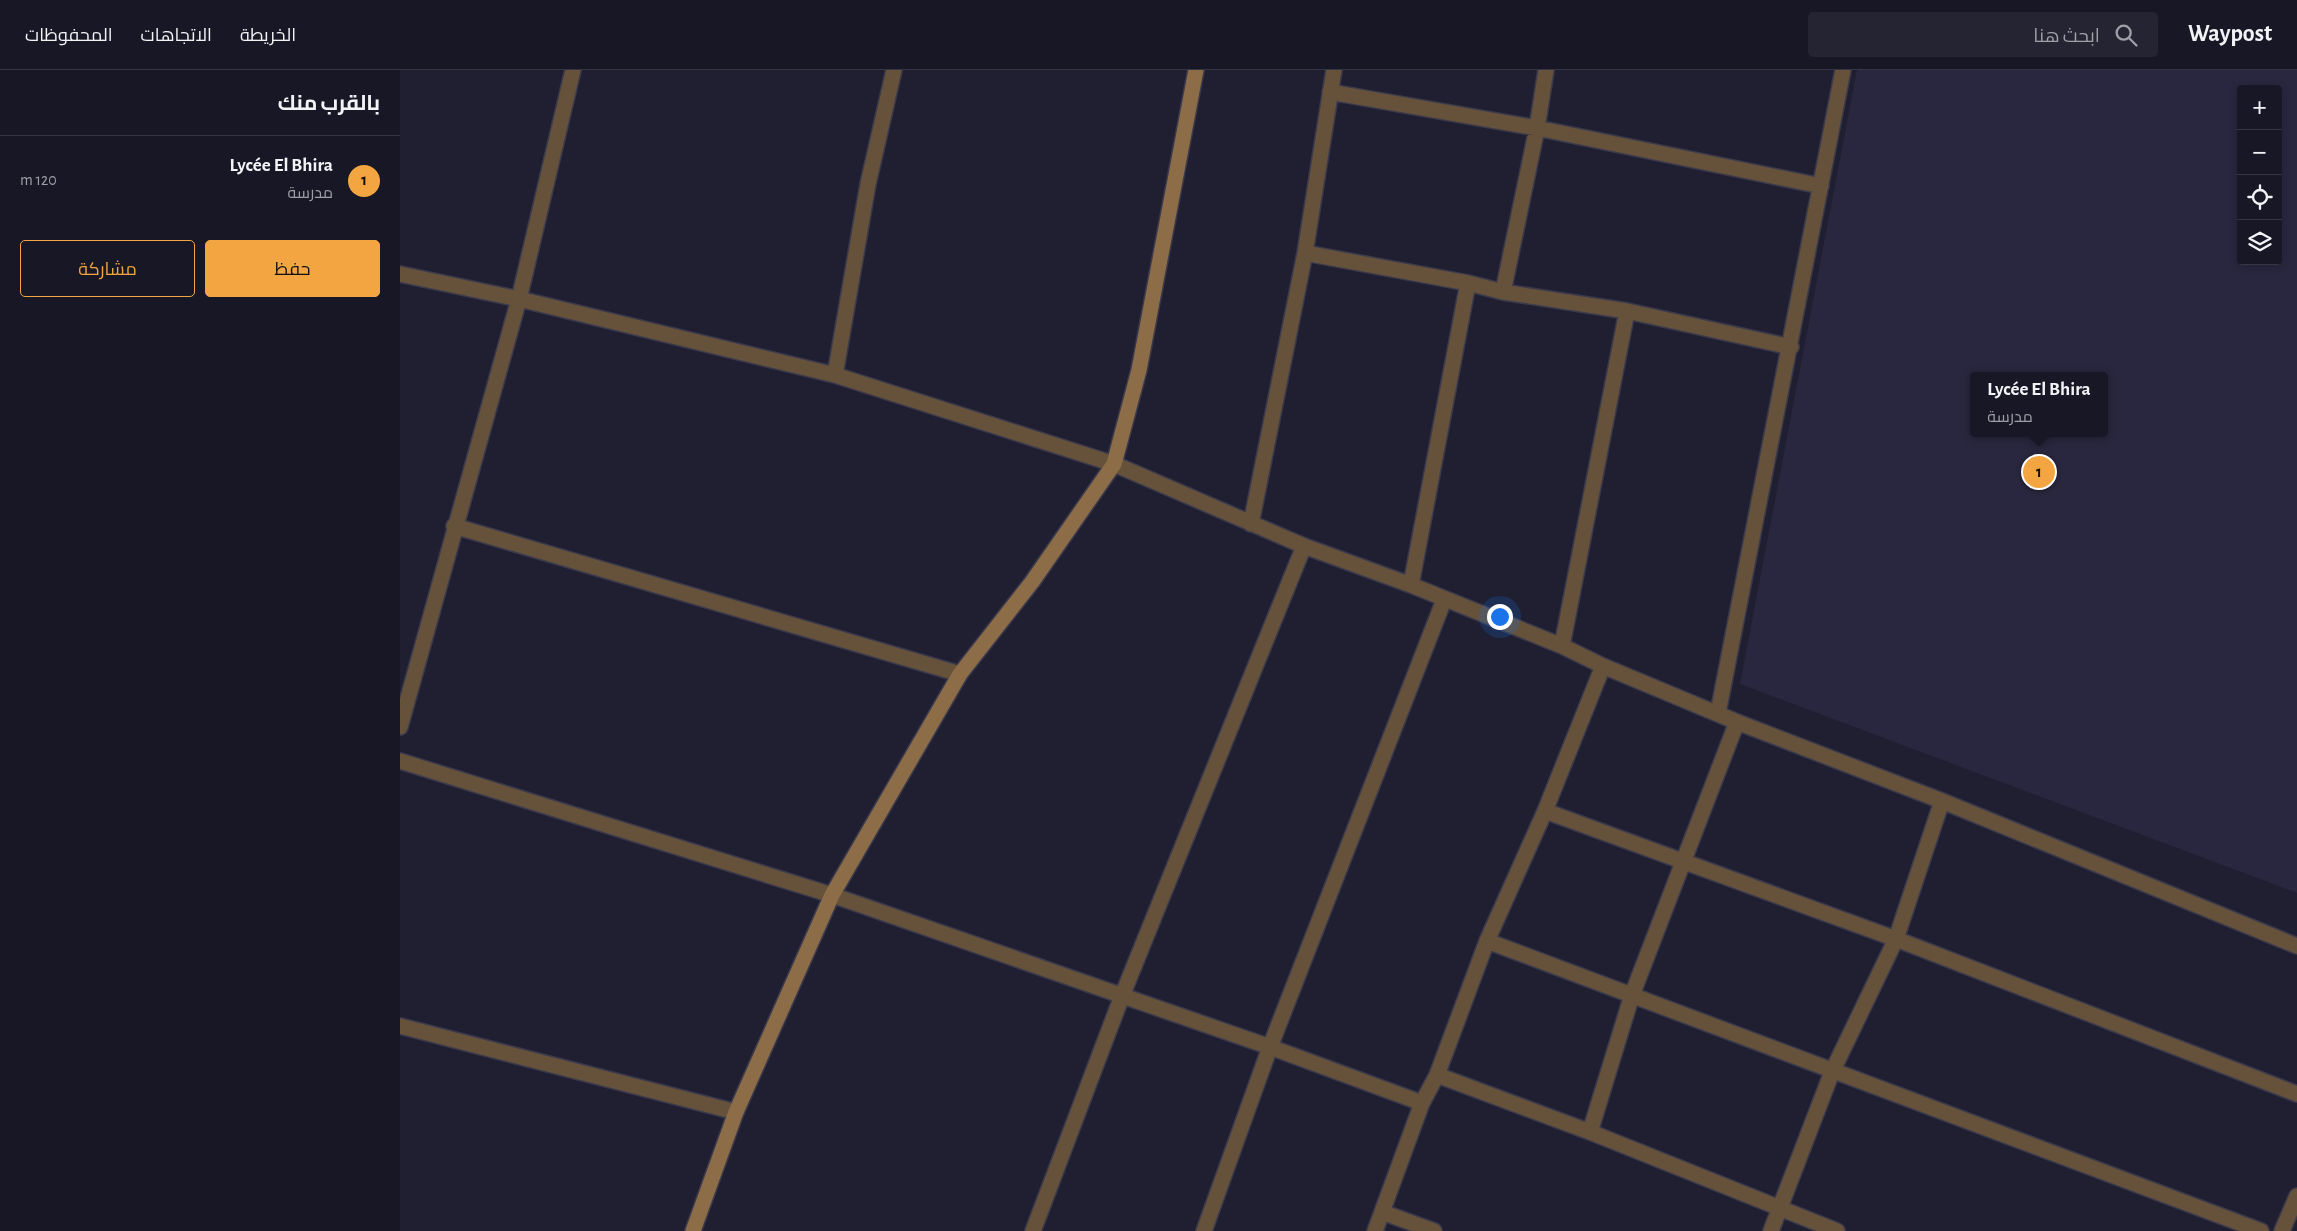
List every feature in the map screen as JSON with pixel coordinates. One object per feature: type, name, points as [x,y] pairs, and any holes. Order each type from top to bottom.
[{"type":"street","points":[[400,727],[454,526],[519,299],[573,70]]},
{"type":"street","points":[[835,375],[868,184],[894,70]]},
{"type":"street","points":[[693,1231],[736,1112],[832,895],[960,674],[1032,582],[1114,464],[1139,370],[1196,70]]},
{"type":"street","points":[[1251,524],[1306,253],[1334,70]]},
{"type":"street","points":[[1503,292],[1537,128],[1546,70]]},
{"type":"street","points":[[1718,713],[1843,70]]},
{"type":"street","points":[[1330,92],[1537,128],[1821,186]]},
{"type":"street","points":[[1306,253],[1468,283],[1503,292],[1627,311],[1790,347]]},
{"type":"street","points":[[400,274],[519,299],[835,375],[1114,464],[1304,546],[1411,585],[1444,600],[1562,646],[1603,666],[1737,722],[1942,801],[2297,946]]},
{"type":"street","points":[[1411,585],[1468,283]]},
{"type":"street","points":[[1562,646],[1627,311]]},
{"type":"street","points":[[454,526],[960,674]]},
{"type":"street","points":[[1033,1231],[1122,996],[1304,546]]},
{"type":"street","points":[[1204,1231],[1270,1048],[1444,600]]},
{"type":"street","points":[[1375,1231],[1422,1103],[1437,1075],[1488,941],[1545,811],[1603,666]]},
{"type":"street","points":[[1590,1132],[1632,995],[1737,722]]},
{"type":"street","points":[[400,761],[832,895],[1422,1103]]},
{"type":"street","points":[[1771,1231],[1832,1072],[1896,939],[1942,801]]},
{"type":"street","points":[[1545,811],[1896,939],[2297,1094]]},
{"type":"street","points":[[1488,941],[1832,1072],[2261,1231]]},
{"type":"street","points":[[400,1026],[736,1112]]},
{"type":"street","points":[[1437,1075],[1590,1132],[1837,1231]]},
{"type":"street","points":[[2282,1231],[2297,1196]]},
{"type":"street","points":[[1382,1212],[1434,1231]]},
{"type":"shaded area","points":[[1857,70],[2297,70],[2297,893],[1740,684]]},
{"type":"place","name":"Lycée El Bhira","points":[[2039,472]]}]
